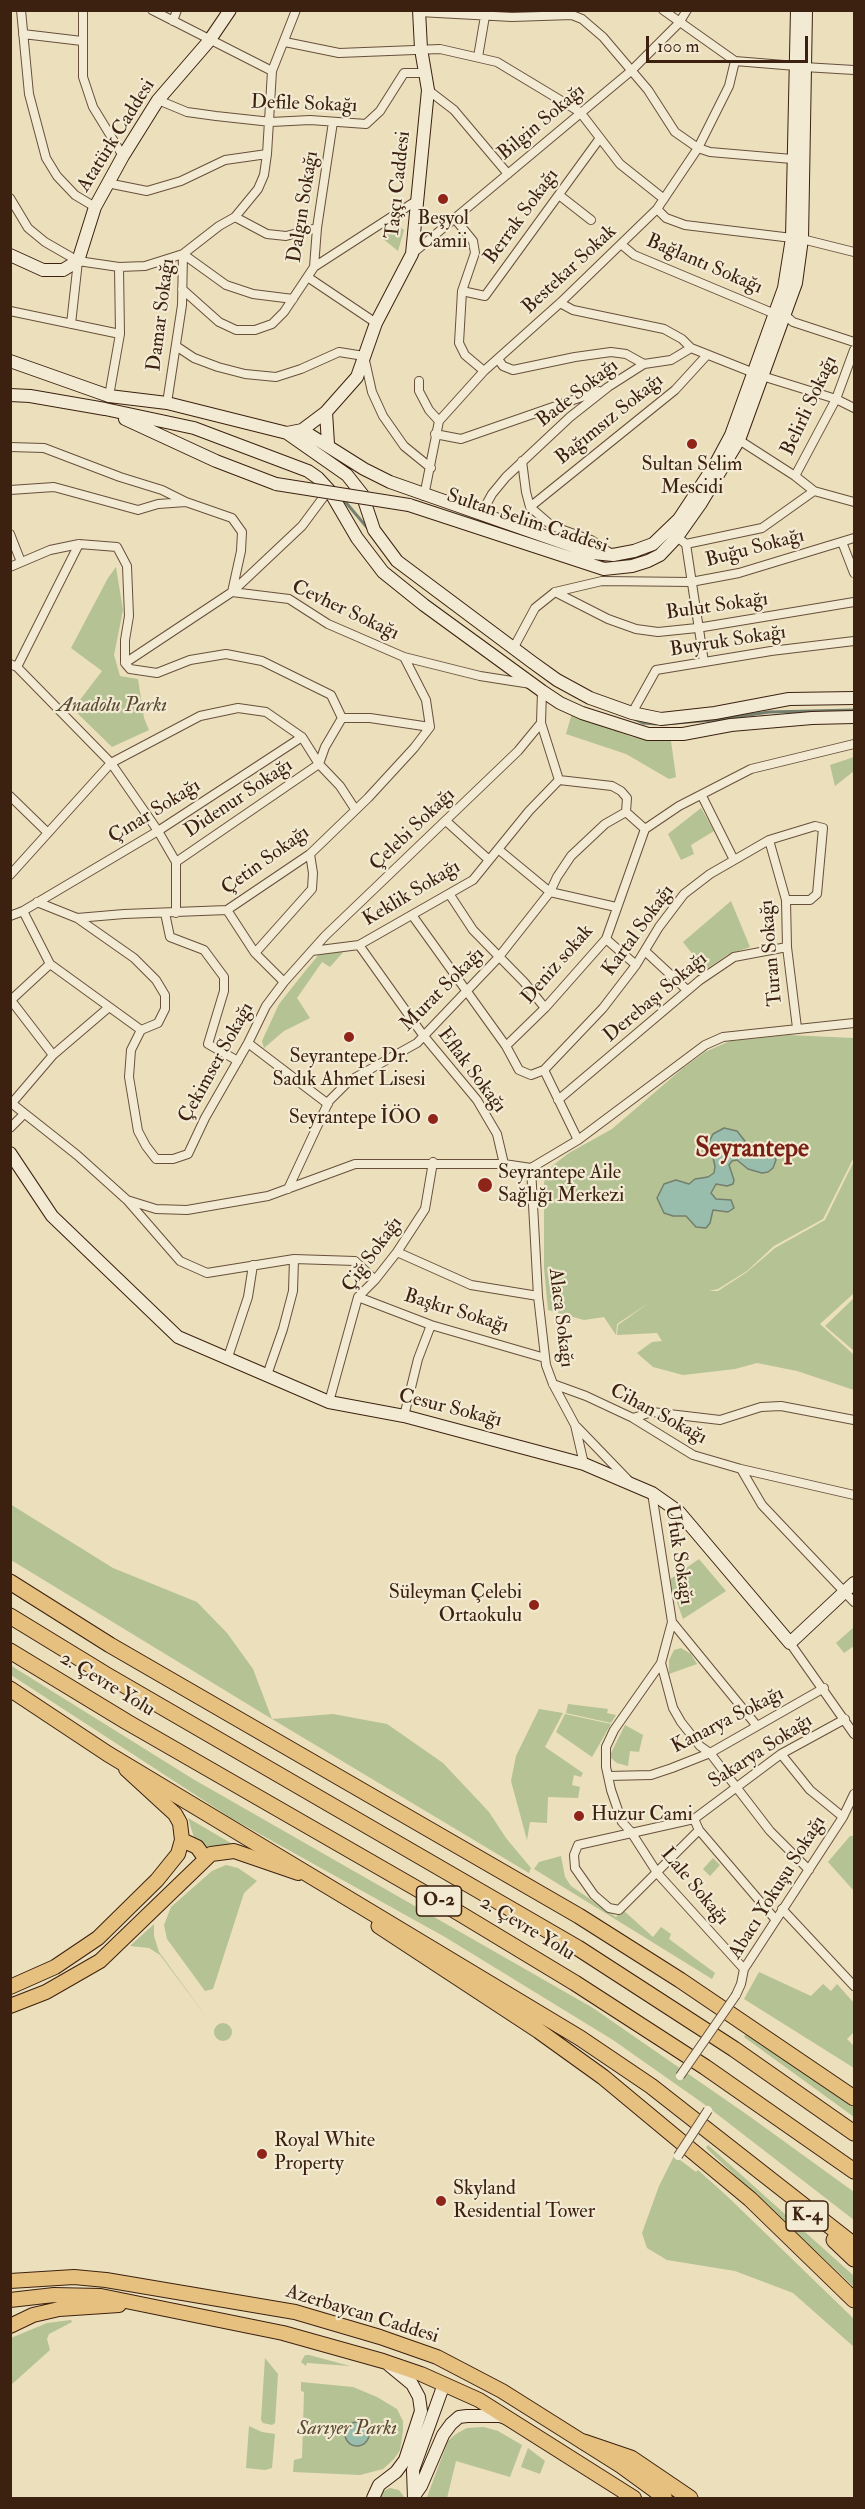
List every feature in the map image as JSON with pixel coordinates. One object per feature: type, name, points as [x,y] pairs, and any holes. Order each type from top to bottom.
[{"type":"highway","points":[[10,1582],[110,1645],[570,1911],[680,1980],[855,2098]]},
{"type":"highway","name":"2. Çevre Yolu","points":[[10,1616],[124,1685],[569,1943],[734,2049],[855,2133]]},
{"type":"highway","name":"2. Çevre Yolu","points":[[10,1650],[162,1742],[539,1961],[661,2038],[855,2171]]},
{"type":"highway","points":[[10,1689],[108,1754],[614,2060],[691,2116],[855,2245]]},
{"type":"highway","points":[[348,1898],[370,1919],[403,1944],[539,2031],[603,2077],[750,2199],[855,2300]]},
{"type":"highway","name":"K-4","points":[[761,2173],[855,2259]]},
{"type":"highway","points":[[584,2442],[631,2458],[690,2499]]},
{"type":"main road","name":"Atatürk Caddesi","points":[[78,261],[95,207],[123,156],[158,100],[230,10]]},
{"type":"main road","name":"Sultan Selim Caddesi","points":[[105,410],[216,461],[276,484],[409,505],[604,569],[632,566],[660,555],[682,540],[735,438],[780,314],[797,239],[800,66],[797,10]]},
{"type":"main road","name":"Sultan Selim Caddesi","points":[[800,66],[806,10]]},
{"type":"main road","name":"Taşçı Caddesi","points":[[302,430],[326,412],[357,377],[376,323],[412,254],[428,90],[421,49],[419,11]]},
{"type":"main road","points":[[10,255],[43,270],[63,270],[78,261]]},
{"type":"main road","points":[[10,361],[109,396],[167,403],[287,433],[347,474],[362,494],[374,530],[397,561],[557,680],[590,698],[632,713],[661,718],[687,718],[789,699],[855,698]]},
{"type":"main road","points":[[10,395],[105,410],[194,428],[308,471],[329,490],[357,538],[383,572],[512,669],[560,703],[582,713],[648,734],[683,734],[731,725],[855,717]]},
{"type":"main road","points":[[326,412],[328,444]]},
{"type":"main road","name":"Sultan Selim Caddesi","points":[[302,430],[328,444],[364,469],[424,496],[593,553],[612,555],[634,551],[653,544],[667,531],[679,519],[735,438]]},
{"type":"main road","points":[[287,433],[302,430]]},
{"type":"main road","points":[[424,605],[436,592]]},
{"type":"main road","points":[[512,669],[514,647]]},
{"type":"main road","name":"Cesur Sokağı","points":[[10,1152],[52,1216],[178,1337],[329,1402],[404,1416],[584,1464],[652,1492],[679,1512],[790,1643]]},
{"type":"main road","points":[[790,1643],[850,1587]]},
{"type":"main road","points":[[10,1988],[55,1967],[107,1931],[178,1854],[182,1840],[180,1823],[175,1814],[108,1754]]},
{"type":"main road","points":[[182,1840],[197,1847],[205,1858]]},
{"type":"main road","points":[[10,2006],[54,1989],[100,1961],[205,1858],[218,1852],[234,1851],[312,1877]]},
{"type":"main road","name":"Azerbaycan Caddesi","points":[[10,2281],[74,2277],[232,2300],[295,2312],[380,2337],[437,2357],[502,2391],[621,2466],[665,2499]]},
{"type":"main road","name":"Azerbaycan Caddesi","points":[[10,2300],[76,2294],[101,2296],[283,2333],[383,2361],[479,2400],[634,2499]]},
{"type":"main road","points":[[10,2326],[33,2315],[59,2309],[136,2304]]},
{"type":"main road","points":[[414,2498],[413,2470],[446,2373],[444,2365],[437,2357]]},
{"type":"main road","points":[[373,2499],[379,2485],[396,2472],[405,2460],[421,2411],[419,2397],[412,2384],[383,2361]]},
{"type":"main road","points":[[414,2498],[443,2435],[459,2417],[500,2416],[509,2419]]},
{"type":"main road","points":[[387,2480],[398,2479],[405,2483],[414,2498]]},
{"type":"street","points":[[21,10],[29,94],[46,158],[57,176],[75,195],[95,207]]},
{"type":"street","points":[[83,10],[83,77],[93,107],[123,156]]},
{"type":"street","points":[[152,10],[272,71],[296,10]]},
{"type":"street","points":[[173,21],[177,10]]},
{"type":"street","points":[[663,10],[735,61],[855,70]]},
{"type":"street","name":"Bilgin Sokağı","points":[[412,254],[632,71],[679,23],[687,10]]},
{"type":"street","points":[[419,11],[512,17],[572,15],[582,19],[603,37],[648,90],[675,132],[698,148],[710,152],[798,158]]},
{"type":"street","points":[[478,57],[485,16]]},
{"type":"street","points":[[23,34],[82,41]]},
{"type":"street","points":[[285,42],[339,53],[440,49],[497,63],[580,112],[620,164],[664,199]]},
{"type":"street","name":"Bestekar Sokak","points":[[424,496],[439,421],[484,371],[560,303],[657,209],[698,148],[729,86],[735,61]]},
{"type":"street","name":"Damar Sokağı","points":[[167,403],[176,346],[183,254],[219,226],[235,217],[258,189],[264,175],[271,122],[272,71]]},
{"type":"street","name":"Defile Sokağı","points":[[158,100],[187,112],[271,122],[310,120],[366,124],[380,111],[404,73],[424,73]]},
{"type":"street","points":[[428,90],[454,110],[508,174]]},
{"type":"street","name":"Dalgın Sokağı","points":[[182,289],[219,322],[236,330],[255,330],[272,324],[309,278],[314,267],[317,228],[333,122]]},
{"type":"street","name":"Berrak Sokağı","points":[[462,291],[485,296],[600,138]]},
{"type":"street","points":[[107,183],[147,191],[181,181],[225,160],[267,154]]},
{"type":"street","points":[[559,195],[591,219]]},
{"type":"street","points":[[10,198],[28,228],[45,242],[78,261],[120,267],[146,266],[183,254],[226,285],[253,294],[293,299]]},
{"type":"street","points":[[314,267],[416,201]]},
{"type":"street","points":[[657,209],[666,218],[685,225],[797,239],[855,252]]},
{"type":"street","points":[[235,217],[267,234],[286,236],[317,228]]},
{"type":"street","points":[[455,219],[473,241],[475,253],[462,291],[459,344],[465,355],[484,371]]},
{"type":"street","name":"Bağlantı Sokağı","points":[[622,244],[634,255],[780,314],[793,322],[855,342]]},
{"type":"street","points":[[71,324],[78,261]]},
{"type":"street","points":[[109,396],[120,334],[120,267]]},
{"type":"street","points":[[309,278],[376,323]]},
{"type":"street","points":[[560,303],[573,310],[664,329],[682,339],[691,348],[707,355],[758,375],[836,399],[855,408]]},
{"type":"street","points":[[10,311],[120,334]]},
{"type":"street","points":[[176,346],[194,358],[218,367],[245,374],[276,377],[339,352],[364,356],[372,392],[383,416],[404,446],[431,468]]},
{"type":"street","name":"Bade Sokağı","points":[[481,514],[498,485],[570,417],[608,387],[644,364],[671,360],[691,348]]},
{"type":"street","name":"Belirli Sokağı","points":[[795,476],[836,399],[855,350]]},
{"type":"street","points":[[498,359],[503,366],[513,370],[611,352],[626,354],[644,364]]},
{"type":"street","name":"Bağımsız Sokağı","points":[[530,507],[675,390],[707,355]]},
{"type":"street","points":[[419,381],[419,391],[429,410],[439,421]]},
{"type":"street","points":[[435,434],[461,439],[608,387]]},
{"type":"street","points":[[735,438],[795,476],[814,491],[855,502]]},
{"type":"street","points":[[10,447],[44,448],[120,477],[162,490],[186,502],[232,518],[242,532],[241,551],[232,592]]},
{"type":"street","points":[[522,461],[530,507],[552,526],[591,540],[612,555]]},
{"type":"street","points":[[10,490],[54,487],[138,510],[158,504],[186,502]]},
{"type":"street","points":[[125,663],[232,592],[302,526],[329,490]]},
{"type":"street","points":[[704,662],[682,540],[762,528],[814,491]]},
{"type":"street","points":[[10,534],[21,562]]},
{"type":"street","name":"Buğu Sokağı","points":[[555,592],[602,581],[691,582],[739,573],[855,538]]},
{"type":"street","points":[[842,542],[855,573]]},
{"type":"street","points":[[79,544],[14,666],[111,763],[158,831],[176,862],[176,913]]},
{"type":"street","points":[[10,567],[50,550],[79,544],[117,547],[127,566],[129,616],[125,640],[125,663],[130,669],[138,672],[158,673],[190,660],[226,654],[262,661],[331,695],[342,718]]},
{"type":"street","name":"Cevher Sokağı","points":[[232,592],[289,599],[328,624],[404,657],[480,676],[538,687]]},
{"type":"street","points":[[514,647],[535,608],[555,592]]},
{"type":"street","name":"Bulut Sokağı","points":[[555,592],[608,619],[636,629],[658,632],[698,628],[855,602]]},
{"type":"street","name":"Buyruk Sokağı","points":[[632,713],[656,670],[771,651],[855,641]]},
{"type":"street","points":[[342,718],[370,718],[429,727],[426,700],[404,657]]},
{"type":"street","points":[[538,687],[541,723],[559,780],[612,786],[621,791],[627,798],[626,812],[645,829],[680,806],[751,769],[855,744]]},
{"type":"street","points":[[10,875],[111,763],[200,716],[238,708],[266,712],[303,737],[320,764],[340,786],[355,809]]},
{"type":"street","points":[[320,764],[325,747],[342,718]]},
{"type":"street","name":"Çelebi Sokağı","points":[[284,982],[312,951],[491,779],[541,723]]},
{"type":"street","name":"Çetin Sokağı","points":[[37,902],[77,918],[228,910],[310,854],[368,798],[429,727]]},
{"type":"street","name":"Çınar Sokağı","points":[[24,911],[158,831],[303,737]]},
{"type":"street","name":"Didenur Sokağı","points":[[176,862],[320,764]]},
{"type":"street","name":"Keklik Sokağı","points":[[312,951],[359,945],[473,880],[559,780]]},
{"type":"street","points":[[10,796],[48,833]]},
{"type":"street","points":[[702,796],[734,860]]},
{"type":"street","name":"Murat Sokağı","points":[[288,1189],[328,1104],[349,1081],[417,1042],[498,958],[550,892],[571,856],[605,824],[626,812]]},
{"type":"street","points":[[446,821],[489,860]]},
{"type":"street","name":"Kartal Sokağı","points":[[544,1070],[603,1008],[636,965],[659,927],[684,894],[734,860],[769,840],[815,826],[823,828],[817,894],[810,900],[786,900]]},
{"type":"street","name":"Deniz sokak","points":[[506,1046],[545,1008],[606,939],[645,829]]},
{"type":"street","name":"Turan Sokağı","points":[[769,840],[786,900],[787,947],[797,1028]]},
{"type":"street","points":[[498,849],[550,892],[616,907]]},
{"type":"street","points":[[255,953],[312,889],[313,873],[310,854]]},
{"type":"street","points":[[450,895],[473,930],[524,982],[545,1008]]},
{"type":"street","points":[[228,910],[255,953],[284,982]]},
{"type":"street","points":[[10,916],[24,911],[50,964],[108,1008],[141,1030],[158,1023],[165,1009],[165,995],[156,980],[134,958],[77,918]]},
{"type":"street","points":[[165,913],[170,937],[204,950],[224,977],[224,991],[208,1044],[238,1061]]},
{"type":"street","points":[[412,915],[506,1046],[519,1070],[531,1075],[544,1070],[578,1140]]},
{"type":"street","points":[[606,939],[636,965]]},
{"type":"street","name":"Eflak Sokağı","points":[[359,945],[423,1035],[477,1100],[497,1134],[504,1164]]},
{"type":"street","name":"Derebaşı Sokağı","points":[[558,1100],[687,990],[734,957],[787,947]]},
{"type":"street","points":[[645,951],[687,990]]},
{"type":"street","points":[[50,964],[11,999],[53,1055]]},
{"type":"street","name":"Çekimser Sokağı","points":[[141,1030],[131,1050],[129,1077],[138,1131],[156,1159],[173,1159],[188,1154],[266,1006],[284,982]]},
{"type":"street","points":[[108,1008],[53,1055],[11,1103],[77,1155],[127,1200],[180,1261],[207,1273],[294,1259],[355,1261],[375,1280]]},
{"type":"street","points":[[127,1200],[156,1209],[187,1210],[268,1196],[356,1164],[433,1162],[504,1164],[531,1168],[578,1140],[705,1045],[723,1037],[855,1023]]},
{"type":"street","points":[[248,1044],[328,1104]]},
{"type":"street","points":[[10,1128],[24,1113]]},
{"type":"street","name":"Çiğ Sokağı","points":[[329,1402],[358,1297],[397,1252],[425,1209],[433,1162]]},
{"type":"street","name":"Alaca Sokağı","points":[[531,1168],[538,1296],[545,1358],[553,1384],[575,1425],[584,1464]]},
{"type":"street","points":[[397,1252],[471,1285],[538,1296]]},
{"type":"street","points":[[267,1375],[293,1291],[294,1259]]},
{"type":"street","points":[[227,1360],[248,1297],[253,1265]]},
{"type":"street","name":"Başkır Sokağı","points":[[358,1297],[430,1325],[545,1358]]},
{"type":"street","points":[[404,1416],[418,1359],[430,1325]]},
{"type":"street","name":"Cihan Sokağı","points":[[553,1384],[586,1396],[633,1418],[693,1455],[741,1469],[854,1493]]},
{"type":"street","points":[[633,1418],[652,1412],[720,1420],[761,1407],[781,1406],[855,1420]]},
{"type":"street","points":[[575,1425],[633,1484]]},
{"type":"street","points":[[741,1469],[762,1505],[850,1587],[855,1602]]},
{"type":"street","name":"Ufuk Sokağı","points":[[652,1492],[672,1622],[661,1663]]},
{"type":"street","name":"Ufuk Sokağı","points":[[672,1622],[757,1726]]},
{"type":"street","name":"Cesur Sokağı","points":[[790,1643],[855,1734]]},
{"type":"street","points":[[661,1663],[673,1708],[700,1746],[710,1753],[770,1831],[809,1870]]},
{"type":"street","name":"Lale Sokağı","points":[[661,1663],[614,1730],[604,1756],[608,1776],[622,1822],[658,1874],[744,1969]]},
{"type":"street","name":"Kanarya Sokağı","points":[[608,1776],[651,1775],[710,1753],[824,1688]]},
{"type":"street","name":"Sakarya Sokağı","points":[[699,1830],[658,1874],[619,1910],[609,1908],[594,1895],[575,1868],[574,1855],[579,1845],[694,1819],[782,1754],[845,1719]]},
{"type":"street","points":[[782,1754],[810,1790],[843,1817]]},
{"type":"street","name":"Abacı Yokuşu Sokağı","points":[[680,2076],[736,1995],[744,1969],[854,1800]]},
{"type":"street","points":[[694,1819],[699,1830],[776,1919]]},
{"type":"street","points":[[782,1909],[855,1986]]},
{"type":"street","points":[[678,2157],[708,2110]]},
{"type":"green space","points":[[397,225],[404,230],[398,251],[382,238]]},
{"type":"green space","name":"Anadolu Parkı","points":[[116,567],[123,610],[114,655],[120,676],[138,679],[144,718],[149,730],[112,747],[73,709],[102,671],[71,648]]},
{"type":"green space","points":[[572,713],[632,737],[671,741],[676,777],[669,779],[626,754],[566,734]]},
{"type":"green space","points":[[854,757],[854,771],[835,786],[830,765]]},
{"type":"green space","points":[[701,808],[714,831],[691,845],[694,854],[681,860],[668,834]]},
{"type":"green space","points":[[731,901],[750,947],[727,955],[705,970],[683,942]]},
{"type":"green space","points":[[345,950],[330,967],[322,962],[297,998],[310,1018],[284,1031],[264,1048],[262,1041],[279,1004],[306,970],[321,952]]},
{"type":"green space","points":[[788,1035],[854,1038],[854,1157],[823,1219],[774,1246],[747,1271],[718,1289],[709,1291],[718,1291],[747,1272],[775,1248],[825,1220],[854,1161],[854,1293],[820,1324],[854,1355],[854,1390],[797,1371],[757,1363],[735,1369],[683,1375],[653,1367],[637,1353],[652,1342],[662,1341],[657,1333],[617,1335],[618,1325],[650,1302],[617,1324],[616,1335],[604,1317],[584,1320],[548,1310],[544,1268],[544,1184],[545,1176],[552,1166],[569,1153],[612,1129],[705,1052],[730,1041]]},
{"type":"green space","points":[[854,1298],[854,1351],[825,1326]]},
{"type":"green space","points":[[10,1504],[113,1568],[197,1602],[227,1633],[253,1669],[272,1719],[11,1560]]},
{"type":"green space","points":[[699,1559],[726,1591],[683,1619],[669,1580]]},
{"type":"green space","points":[[854,1627],[854,1646],[844,1653],[836,1643]]},
{"type":"green space","points":[[681,1648],[691,1654],[697,1664],[669,1674],[669,1660],[674,1650]]},
{"type":"green space","points":[[10,1665],[193,1779],[593,2008],[854,2192],[854,2220],[704,2104],[613,2040],[445,1937],[231,1818],[11,1675]]},
{"type":"green space","points":[[568,1704],[608,1709],[607,1713],[616,1715],[611,1723],[566,1713]]},
{"type":"green space","points":[[539,1709],[563,1713],[545,1747],[583,1773],[581,1777],[574,1775],[572,1785],[580,1787],[578,1798],[548,1797],[547,1823],[530,1822],[527,1840],[511,1781],[516,1756]]},
{"type":"green space","points":[[333,1714],[387,1724],[443,1763],[489,1812],[506,1838],[531,1868],[529,1873],[272,1719]]},
{"type":"green space","points":[[565,1714],[611,1724],[592,1757],[556,1732]]},
{"type":"green space","points":[[625,1725],[643,1735],[639,1752],[630,1751],[628,1766],[617,1763],[611,1758],[611,1753]]},
{"type":"green space","points":[[188,1818],[234,1845],[209,1849],[194,1838]]},
{"type":"green space","points":[[850,1836],[854,1836],[854,1891],[828,1862]]},
{"type":"green space","points":[[561,1856],[565,1877],[571,1886],[616,1917],[623,1910],[653,1937],[661,1927],[671,1934],[669,1939],[715,1973],[712,1979],[534,1869],[539,1862]]},
{"type":"green space","points":[[713,1858],[720,1865],[710,1876],[703,1869]]},
{"type":"green space","points":[[226,1865],[238,1868],[257,1881],[244,1893],[213,1989],[205,1991],[167,1939],[164,1925],[171,1907],[212,1871]]},
{"type":"green space","points":[[154,1924],[154,1936],[159,1952],[208,2019],[160,1955],[149,1948],[130,1946]]},
{"type":"green space","points":[[759,1972],[811,1996],[823,1984],[831,1991],[837,1984],[854,2003],[854,2032],[847,2039],[854,2046],[854,2068],[744,1999]]},
{"type":"green space","points":[[223,2023],[229,2026],[232,2032],[229,2038],[223,2041],[217,2038],[214,2032],[217,2026]]},
{"type":"green space","points":[[746,2033],[854,2108],[854,2117],[744,2037]]},
{"type":"green space","points":[[708,2145],[854,2276],[854,2287],[706,2148]]},
{"type":"green space","points":[[676,2152],[676,2157],[696,2172],[698,2170],[728,2197],[854,2319],[854,2347],[793,2293],[735,2271],[667,2260],[647,2248],[642,2233],[659,2186]]},
{"type":"green space","points":[[71,2320],[72,2322],[49,2334],[47,2339],[50,2350],[11,2385],[11,2338],[47,2323]]},
{"type":"green space","points":[[305,2355],[350,2366],[307,2363],[306,2366],[301,2362]]},
{"type":"green space","points":[[265,2358],[278,2374],[275,2423],[272,2425],[263,2423],[261,2420]]},
{"type":"green space","name":"Sarıyer Parkı","points":[[301,2382],[353,2387],[397,2409],[403,2421],[403,2431],[400,2450],[394,2459],[383,2469],[360,2475],[293,2472],[294,2460],[302,2458],[304,2392],[301,2391]]},
{"type":"green space","points":[[249,2426],[262,2432],[275,2434],[272,2468],[265,2470],[246,2468]]},
{"type":"green space","points":[[484,2427],[498,2431],[522,2445],[510,2477],[456,2461],[447,2498],[427,2497],[448,2441],[467,2428]]},
{"type":"green space","points":[[528,2448],[545,2461],[540,2474],[521,2467]]},
{"type":"green space","points":[[390,2488],[399,2490],[405,2498],[377,2498],[381,2492]]},
{"type":"shaded area","points":[[724,1128],[737,1131],[752,1150],[764,1149],[772,1152],[776,1160],[773,1168],[762,1173],[748,1169],[737,1160],[732,1161],[729,1165],[734,1180],[733,1184],[727,1186],[716,1184],[711,1193],[716,1199],[731,1200],[734,1208],[728,1212],[713,1210],[710,1223],[706,1228],[696,1227],[686,1216],[664,1213],[657,1198],[664,1184],[676,1180],[689,1184],[695,1179],[708,1177],[714,1173],[715,1166],[709,1142],[713,1134]]},
{"type":"shaded area","points":[[357,2422],[366,2425],[369,2434],[366,2443],[357,2446],[348,2443],[345,2434],[348,2425]]},
{"type":"waterway","points":[[343,499],[370,531]]},
{"type":"waterway","points":[[663,724],[769,712],[854,710]]},
{"type":"waterway","points":[[634,719],[643,723],[657,724]]},
{"type":"place","name":"Beşyol Camii","points":[[443,199]]},
{"type":"place","name":"Sultan Selim Mescidi","points":[[692,444]]},
{"type":"place","name":"Seyrantepe Dr. Sadık Ahmet Lisesi","points":[[349,1037]]},
{"type":"place","name":"Seyrantepe İÖO","points":[[433,1119]]},
{"type":"place","name":"Seyrantepe Aile Sağlığı Merkezi","points":[[485,1185]]},
{"type":"place","name":"Süleyman Çelebi Ortaokulu","points":[[534,1605]]},
{"type":"place","name":"Huzur Cami","points":[[579,1816]]},
{"type":"place","name":"Royal White Property","points":[[262,2154]]},
{"type":"place","name":"Skyland Residential Tower","points":[[441,2201]]},
{"type":"district","name":"Seyrantepe","points":[[752,1150]]}]
